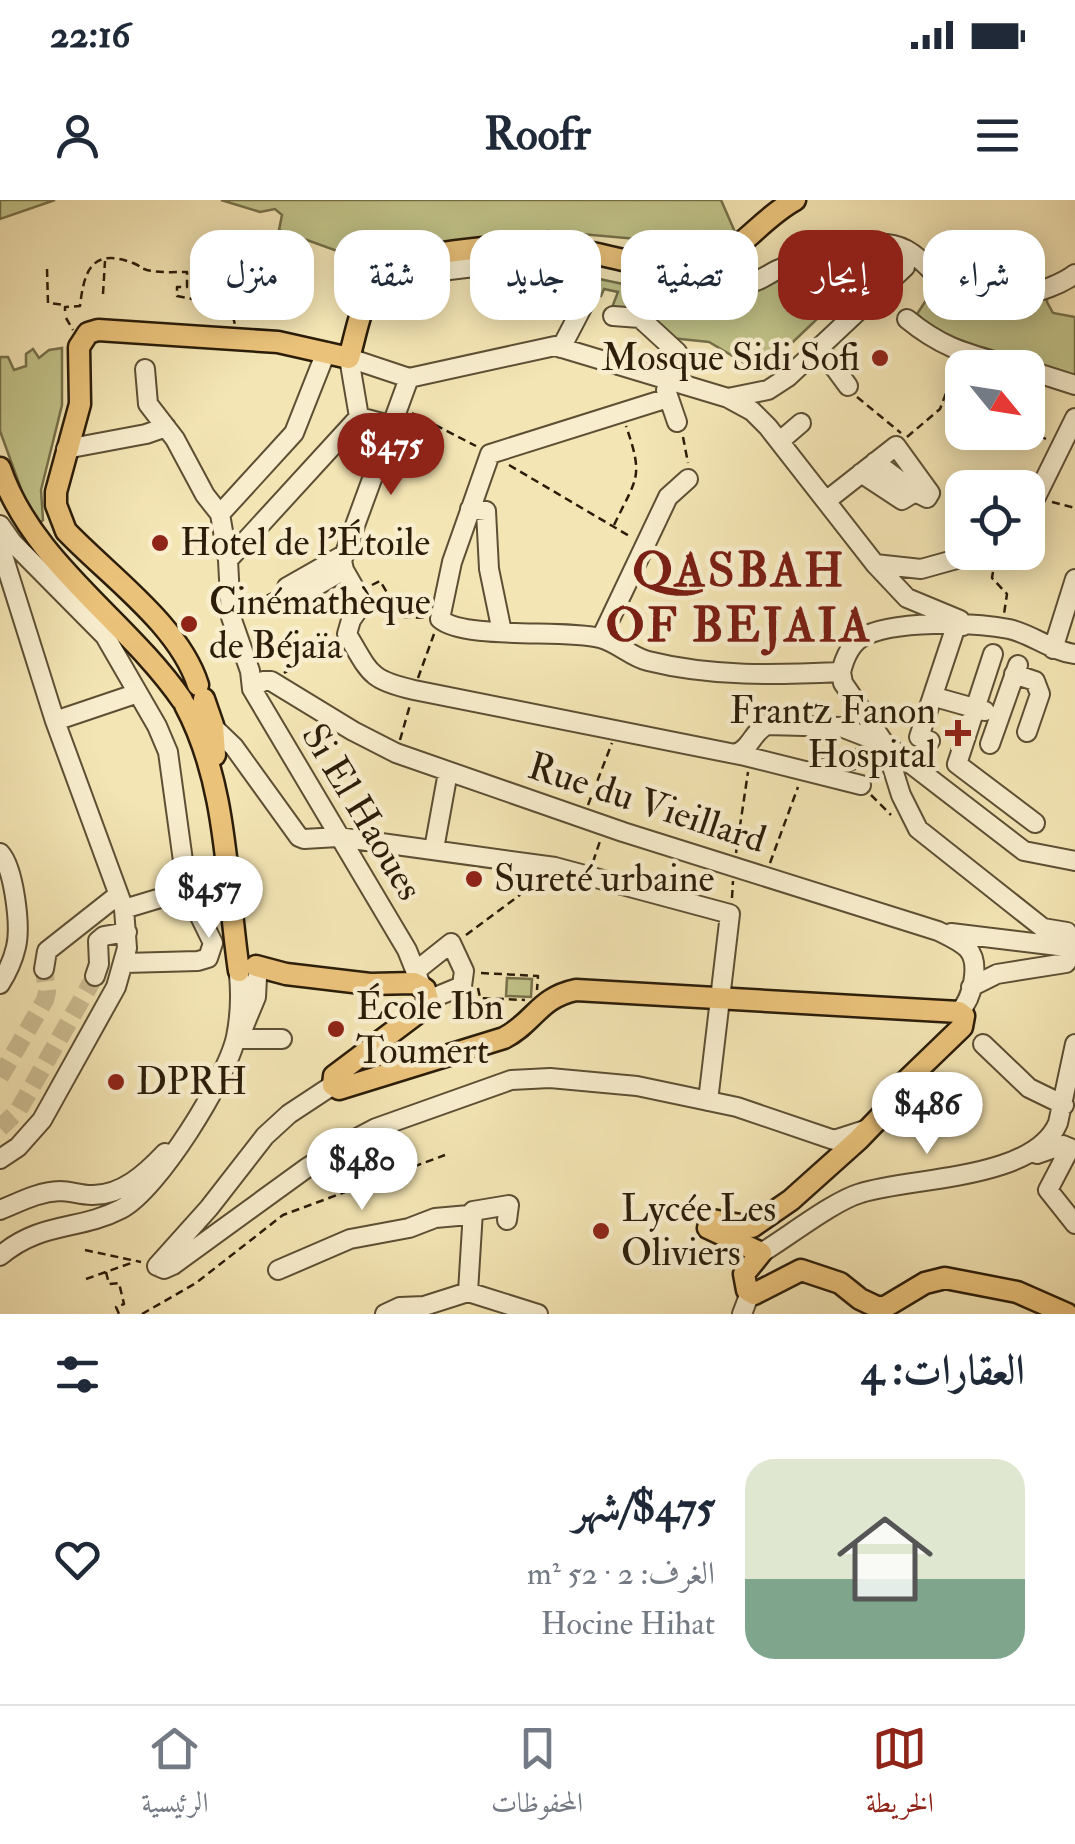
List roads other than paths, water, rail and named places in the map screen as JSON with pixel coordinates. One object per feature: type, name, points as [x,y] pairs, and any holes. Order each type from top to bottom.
[{"type":"main road","points":[[756,230],[779,208],[795,200]]},
{"type":"main road","points":[[421,987],[258,975],[232,926],[214,782],[170,636],[76,542],[60,519],[56,492],[80,404],[79,347],[88,334],[98,330],[301,344],[349,358],[376,278],[406,260],[541,244],[621,257]]},
{"type":"main road","points":[[0,468],[12,500],[38,539],[151,659],[189,693],[213,725],[224,750],[214,782]]},
{"type":"main road","points":[[151,659],[166,647],[170,636]]},
{"type":"main road","points":[[421,987],[336,1074],[333,1085],[339,1090],[348,1088],[491,1043],[519,1029],[538,1004],[581,990],[959,1012],[964,1016],[962,1027],[904,1083],[868,1130],[792,1200],[752,1226],[709,1222],[711,1230],[761,1253],[744,1274],[744,1286],[752,1293],[801,1270],[840,1283],[868,1304],[885,1307],[925,1283],[945,1278],[1017,1292],[1066,1314]]},
{"type":"street","points":[[758,280],[838,250],[882,243],[897,245],[910,262],[958,292],[976,297],[1007,297],[1048,289],[1075,274]]},
{"type":"street","points":[[360,417],[349,358],[408,378],[555,346],[670,387],[735,399],[768,390],[788,378],[910,262]]},
{"type":"street","points":[[614,316],[640,318],[677,352],[670,387],[677,422]]},
{"type":"street","points":[[907,319],[934,341],[954,350]]},
{"type":"street","points":[[561,348],[576,320]]},
{"type":"street","points":[[820,348],[848,386]]},
{"type":"street","points":[[145,369],[148,404],[220,514],[294,433],[326,352]]},
{"type":"street","points":[[1045,375],[1075,385]]},
{"type":"street","points":[[287,586],[294,600],[344,562],[408,378]]},
{"type":"street","points":[[670,387],[622,412],[490,454],[452,562],[440,619],[448,625],[502,632],[600,638],[647,661],[708,671],[750,675],[841,672]]},
{"type":"street","points":[[735,399],[780,441],[875,564],[908,598],[960,620],[919,737],[930,741]]},
{"type":"street","points":[[360,417],[393,426]]},
{"type":"street","points":[[228,560],[360,417]]},
{"type":"street","points":[[1045,476],[1075,418]]},
{"type":"street","points":[[780,441],[801,423]]},
{"type":"street","points":[[66,450],[166,427]]},
{"type":"street","points":[[826,501],[868,468],[896,446],[920,489],[902,500],[868,468]]},
{"type":"street","points":[[600,638],[668,497],[688,480]]},
{"type":"street","points":[[470,509],[486,511],[488,569],[502,632]]},
{"type":"street","name":"Si El Haoues","points":[[220,514],[228,560],[231,617],[251,680],[421,987]]},
{"type":"street","points":[[0,525],[105,636],[168,752],[187,890],[210,936],[212,954],[198,961],[125,963]]},
{"type":"street","points":[[0,546],[55,721],[121,902],[127,932],[125,963],[116,988],[42,1120],[0,1160]]},
{"type":"street","points":[[344,562],[363,603],[347,634],[369,672],[383,683],[743,756],[861,786]]},
{"type":"street","points":[[875,564],[921,569],[945,562]]},
{"type":"street","points":[[1075,579],[1066,654],[1010,629],[956,632],[920,622],[862,637],[854,644],[841,672],[862,726],[884,744],[1024,851],[1075,861]]},
{"type":"street","points":[[923,761],[957,650],[956,632]]},
{"type":"street","points":[[943,789],[957,764],[993,654]]},
{"type":"street","points":[[990,744],[1016,670],[1035,680],[1040,694],[1028,732]]},
{"type":"street","name":"Rue du Vieillard","points":[[251,680],[271,681],[353,731],[396,753],[448,772],[605,826],[766,874],[906,924],[938,931],[971,952],[971,987]]},
{"type":"street","points":[[55,721],[138,693]]},
{"type":"street","points":[[942,699],[1000,716]]},
{"type":"street","points":[[743,756],[761,728],[772,724],[862,726]]},
{"type":"street","points":[[884,744],[901,795],[918,829],[1043,928],[1067,932],[1075,948]]},
{"type":"street","points":[[224,750],[299,837],[338,837],[434,848],[555,867],[730,914],[708,1101]]},
{"type":"street","points":[[808,771],[854,759]]},
{"type":"street","points":[[957,764],[1035,824]]},
{"type":"street","points":[[434,848],[448,772]]},
{"type":"street","points":[[0,853],[8,866],[18,932],[13,958],[0,984]]},
{"type":"street","points":[[46,960],[121,902],[187,890]]},
{"type":"street","points":[[938,931],[1075,948]]},
{"type":"street","points":[[95,976],[98,941],[127,932]]},
{"type":"street","points":[[451,943],[463,978],[440,995],[421,987],[451,943]]},
{"type":"street","points":[[959,1012],[965,1007],[971,987],[998,974],[1066,962],[1075,948]]},
{"type":"street","points":[[236,1039],[240,1004],[258,975]]},
{"type":"street","points":[[0,1256],[38,1232],[109,1215],[137,1200],[164,1170],[196,1119],[236,1039],[258,975]]},
{"type":"street","points":[[236,1039],[282,1039]]},
{"type":"street","points":[[983,1044],[1029,1088],[1064,1104]]},
{"type":"street","points":[[761,1253],[860,1193],[972,1174],[1048,1141],[1064,1104],[1075,1044]]},
{"type":"street","points":[[333,1085],[288,1114],[265,1136],[157,1266],[164,1269],[173,1265],[308,1166],[376,1128],[511,1080],[550,1078],[637,1086],[791,1123],[834,1140],[868,1130]]},
{"type":"street","points":[[0,1210],[28,1197],[61,1191],[93,1196],[124,1187],[160,1158],[196,1119]]},
{"type":"street","points":[[1013,1159],[1022,1160],[1063,1145],[1073,1150],[1048,1190],[1075,1224]]},
{"type":"street","points":[[278,1270],[350,1239],[410,1228],[435,1218],[510,1205],[506,1220]]},
{"type":"street","points":[[468,1292],[474,1211]]},
{"type":"street","points":[[385,1314],[468,1292],[538,1314]]},
{"type":"street","points":[[742,1314],[752,1293]]},
{"type":"tunnel","points":[[0,1077],[45,1000],[44,969]]},
{"type":"tunnel","points":[[0,1128],[18,1111],[95,976]]},
{"type":"place","name":"Mosque Sidi Sofi","points":[[880,358]]},
{"type":"place","name":"Hotel de l'Étoile","points":[[160,543]]},
{"type":"place","name":"Cinémathèque de Béjaïa","points":[[189,624]]},
{"type":"place","name":"Frantz Fanon Hospital","points":[[958,733]]},
{"type":"place","name":"Sureté urbaine","points":[[474,879]]},
{"type":"place","name":"École Ibn Toumert","points":[[336,1029]]},
{"type":"place","name":"DPRH","points":[[116,1082]]},
{"type":"place","name":"Lycée Les Oliviers","points":[[601,1231]]},
{"type":"district","name":"QASBAH OF BEJAIA","points":[[739,598]]}]
